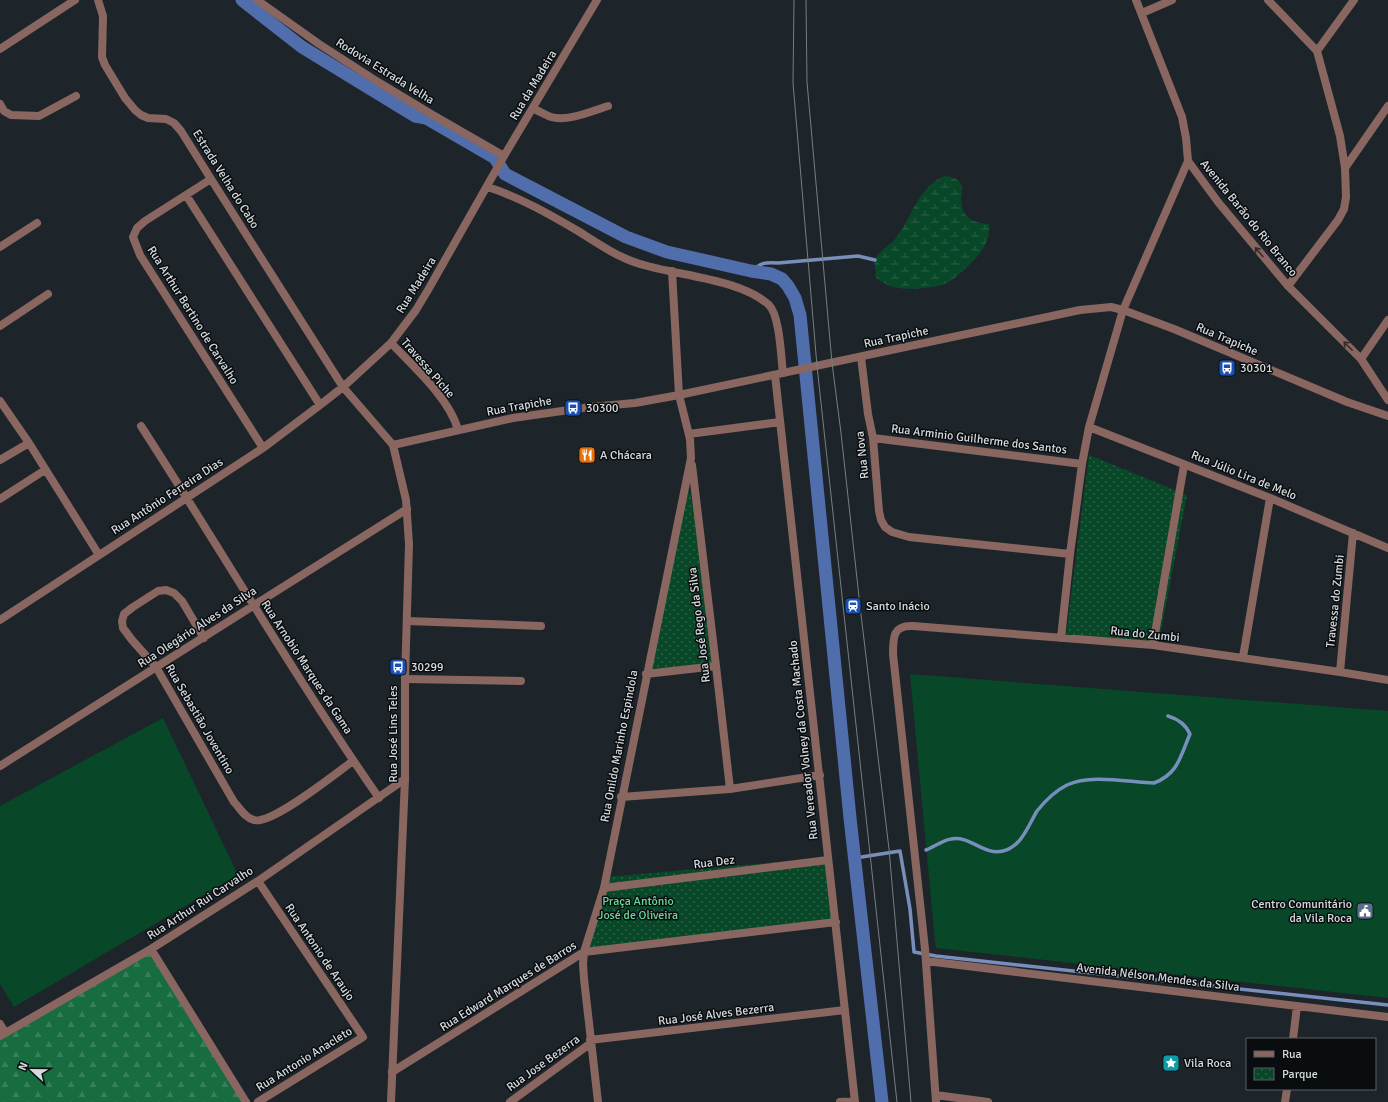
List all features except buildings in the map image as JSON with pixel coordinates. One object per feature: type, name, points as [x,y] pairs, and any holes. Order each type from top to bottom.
[{"type":"street","points":[[0,49],[64,3],[75,0]]},
{"type":"street","name":"Estrada Velha do Cabo","points":[[98,0],[103,16],[102,57],[105,65],[125,98],[141,115],[148,118],[166,119],[174,123],[181,131],[210,179],[343,386]]},
{"type":"street","name":"Rodovia Estrada Velha","points":[[257,0],[319,44],[378,82],[503,158]]},
{"type":"street","name":"Rua da Madeira","points":[[490,184],[503,158],[597,0]]},
{"type":"street","name":"Avenida Barão do Rio Branco","points":[[1136,0],[1182,117],[1188,161],[1218,202],[1288,286],[1361,359],[1388,400]]},
{"type":"street","points":[[1142,13],[1172,0]]},
{"type":"street","points":[[1268,0],[1317,51],[1340,136],[1345,168],[1346,197],[1344,209],[1338,220],[1288,286]]},
{"type":"street","points":[[1317,51],[1354,0]]},
{"type":"street","points":[[0,104],[4,111],[11,115],[39,116],[76,96]]},
{"type":"street","points":[[534,108],[550,117],[559,119],[569,118],[608,106]]},
{"type":"street","points":[[1345,168],[1388,106]]},
{"type":"street","name":"Rua Arminio Guilherme dos Santos","points":[[1061,638],[1070,554],[1082,464],[1089,427],[1122,310],[1188,161]]},
{"type":"street","name":"Rua Arthur Bertino de Carvalho","points":[[210,179],[145,221],[137,228],[133,237],[140,255],[263,448]]},
{"type":"street","name":"Rua Vereador Volney da Costa Machado","points":[[490,184],[538,208],[604,248],[636,263],[733,286],[754,294],[770,307],[777,324],[780,422],[855,1101]]},
{"type":"street","name":"Rua Madeira","points":[[343,386],[391,343],[424,297],[490,184]]},
{"type":"street","points":[[186,195],[320,405]]},
{"type":"street","points":[[0,247],[37,223]]},
{"type":"street","name":"Rua Onildo Marinho Espindola","points":[[598,1102],[584,979],[584,952],[604,888],[621,797],[691,458],[689,434],[679,395],[672,271]]},
{"type":"street","points":[[0,326],[48,294]]},
{"type":"street","name":"Rua Trapiche","points":[[393,445],[458,430],[530,416],[590,407],[635,403],[679,395],[1080,310],[1111,307],[1174,329],[1347,402],[1388,416]]},
{"type":"street","points":[[1361,359],[1388,320]]},
{"type":"street","name":"Travessa Piche","points":[[391,343],[434,389],[453,415],[458,430]]},
{"type":"street","name":"Rua Nova","points":[[861,357],[868,414],[874,438],[880,511],[885,527],[892,532],[909,537],[1070,554]]},
{"type":"street","name":"Rua Antônio Ferreira Dias","points":[[0,620],[263,448],[343,386]]},
{"type":"street","name":"Rua José Lins Teles","points":[[343,386],[393,445],[403,481],[407,509],[409,544],[405,679],[405,779],[391,1102]]},
{"type":"street","points":[[0,401],[29,442],[99,555]]},
{"type":"street","points":[[689,434],[780,422]]},
{"type":"street","name":"Rua Arnobio Marques da Gama","points":[[142,426],[253,605],[379,798]]},
{"type":"street","name":"Rua Júlio Lira de Melo","points":[[1089,427],[1270,498],[1388,548]]},
{"type":"street","name":"Rua Arminio Guilherme dos Santos","points":[[874,438],[1082,464]]},
{"type":"street","points":[[0,460],[29,442]]},
{"type":"street","name":"Rua José Rego da Silva","points":[[691,458],[730,789]]},
{"type":"street","points":[[1153,645],[1184,464]]},
{"type":"street","points":[[0,498],[45,470]]},
{"type":"street","points":[[1243,658],[1270,498]]},
{"type":"street","name":"Rua Olegário Alves da Silva","points":[[0,766],[407,509]]},
{"type":"street","name":"Travessa do Zumbi","points":[[1340,672],[1354,533]]},
{"type":"street","name":"Rua Sebastião Joventino","points":[[204,638],[182,601],[174,593],[166,590],[158,591],[124,614],[122,621],[123,628],[156,668],[234,802],[248,817],[255,821],[264,820],[285,810],[354,761]]},
{"type":"street","points":[[407,621],[541,626]]},
{"type":"street","name":"Rua do Zumbi","points":[[925,956],[893,654],[894,635],[898,629],[906,626],[913,626],[1153,645],[1388,680]]},
{"type":"street","points":[[646,674],[716,666]]},
{"type":"street","points":[[405,679],[521,681]]},
{"type":"street","points":[[621,797],[730,789],[820,775]]},
{"type":"street","name":"Rua Arthur Rui Carvalho","points":[[3,1034],[151,949],[258,881],[405,779]]},
{"type":"street","name":"Rua Dez","points":[[604,888],[828,860]]},
{"type":"street","name":"Rua Antonio de Araujo","points":[[258,881],[363,1037]]},
{"type":"street","name":"Rua Edward Marques de Barros","points":[[392,1072],[584,952],[836,922]]},
{"type":"street","points":[[151,949],[246,1102]]},
{"type":"street","points":[[925,956],[936,1099],[988,1102]]},
{"type":"street","name":"Avenida Nélson Mendes da Silva","points":[[925,956],[1388,1017]]},
{"type":"street","points":[[1293,1038],[1297,1006]]},
{"type":"street","name":"Rua José Alves Bezerra","points":[[590,1042],[845,1010]]},
{"type":"street","points":[[0,1024],[3,1034]]},
{"type":"street","name":"Rua Antonio Anacleto","points":[[258,1102],[363,1037]]},
{"type":"street","name":"Rua Jose Bezerra","points":[[510,1102],[590,1042]]},
{"type":"street","points":[[1285,1102],[1286,1090]]},
{"type":"street","points":[[840,1102],[855,1101]]},
{"type":"green space","points":[[945,176],[954,178],[961,184],[961,200],[966,215],[973,221],[989,224],[989,232],[985,246],[971,263],[947,283],[930,287],[909,289],[889,286],[876,278],[876,257],[896,238],[902,230],[916,203],[928,187]]},
{"type":"green space","points":[[1089,455],[1187,495],[1158,646],[1066,635]]},
{"type":"green space","points":[[688,490],[691,495],[715,665],[648,671]]},
{"type":"green space","points":[[910,674],[1388,711],[1388,998],[936,948]]},
{"type":"green space","points":[[163,718],[238,875],[14,1007],[0,984],[0,806]]},
{"type":"green space","name":"Praça Antônio José de Oliveira","points":[[824,858],[834,920],[586,948],[606,877]]},
{"type":"green space","points":[[151,950],[246,1102],[0,1102],[0,1036]]},
{"type":"waterway","points":[[242,0],[302,47],[415,116],[426,118],[495,158],[505,174],[626,237],[667,252],[751,271],[771,274],[782,279],[795,298],[800,315],[850,818],[882,1102]]},
{"type":"waterway","points":[[751,271],[766,263],[858,256],[875,260]]},
{"type":"waterway","points":[[926,850],[945,841],[958,839],[971,842],[990,851],[1003,851],[1015,845],[1020,840],[1040,807],[1054,793],[1067,785],[1098,779],[1154,783],[1162,779],[1168,775],[1177,764],[1190,734],[1181,723],[1168,716]]},
{"type":"waterway","points":[[855,858],[900,851],[910,909],[914,952],[936,956],[1388,1005]]},
{"type":"tram line","points":[[794,0],[793,83],[817,366],[897,1102]]},
{"type":"tram line","points":[[806,0],[807,82],[832,363],[889,849],[911,1102]]},
{"type":"place","name":"30301","points":[[1227,368]]},
{"type":"place","name":"30300","points":[[573,408]]},
{"type":"place","name":"A Chácara","points":[[587,455]]},
{"type":"place","name":"Santo Inácio","points":[[853,606]]},
{"type":"place","name":"30299","points":[[398,667]]},
{"type":"place","name":"Centro Comunitário da Vila Roca","points":[[1365,911]]},
{"type":"place","name":"Vila Roca","points":[[1171,1063]]}]
